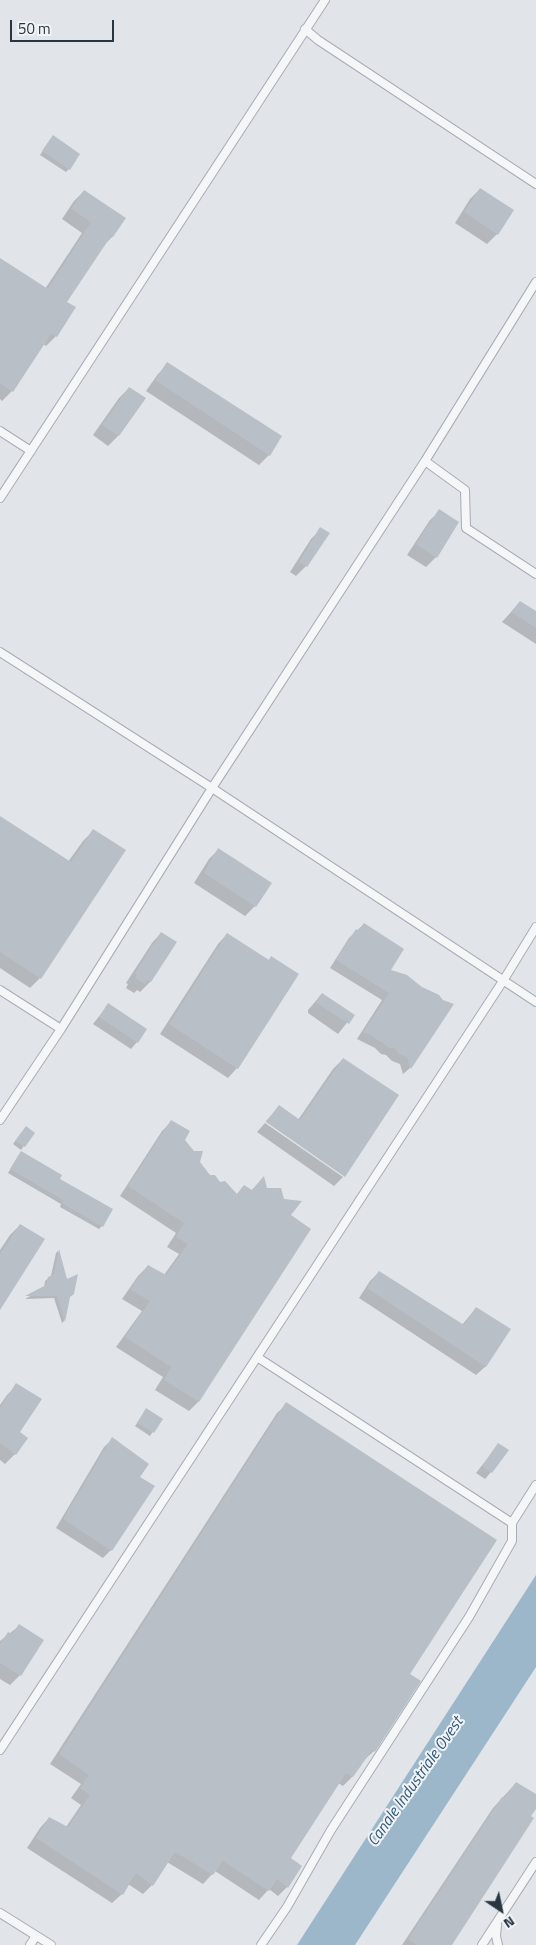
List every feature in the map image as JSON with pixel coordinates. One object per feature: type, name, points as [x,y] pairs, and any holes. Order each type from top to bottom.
[{"type":"lane","points":[[0,498],[325,0]]},
{"type":"lane","points":[[305,29],[318,40],[536,184]]},
{"type":"lane","points":[[0,1120],[60,1029],[212,788],[425,461],[536,282]]},
{"type":"lane","points":[[0,430],[31,450]]},
{"type":"lane","points":[[425,461],[465,490],[466,528],[536,574]]},
{"type":"lane","points":[[0,652],[212,788],[536,1002]]},
{"type":"lane","points":[[0,1750],[503,981],[536,927]]},
{"type":"lane","points":[[0,990],[60,1029]]},
{"type":"lane","points":[[257,1357],[512,1523]]},
{"type":"lane","points":[[261,1945],[287,1906],[331,1830],[469,1617],[512,1541],[512,1523],[536,1485]]},
{"type":"lane","points":[[482,1945],[536,1862]]},
{"type":"lane","points":[[0,1913],[51,1945]]},
{"type":"lane","points":[[498,1945],[496,1928],[500,1919]]},
{"type":"lane","points":[[30,1945],[36,1936]]},
{"type":"water","name":"Canale Industriale Ovest","points":[[536,1575],[536,1667],[355,1945],[297,1945]]},
{"type":"building","points":[[53,135],[80,154],[70,170],[42,151]]},
{"type":"building","points":[[480,188],[514,210],[498,235],[464,212]]},
{"type":"building","points":[[84,190],[126,218],[113,237],[111,236],[67,302],[76,307],[57,337],[51,334],[13,392],[0,383],[0,258],[48,289],[91,222],[71,209]]},
{"type":"building","points":[[167,362],[282,436],[270,456],[155,380]]},
{"type":"building","points":[[129,387],[146,398],[119,436],[102,425]]},
{"type":"building","points":[[439,509],[459,522],[437,558],[416,544]]},
{"type":"building","points":[[320,527],[330,533],[307,567],[299,562]]},
{"type":"building","points":[[520,601],[536,611],[536,628],[511,612]]},
{"type":"building","points":[[0,816],[71,862],[93,829],[126,850],[41,979],[0,952]]},
{"type":"building","points":[[218,848],[272,883],[256,907],[204,873]]},
{"type":"building","points":[[364,923],[404,949],[391,970],[407,975],[422,987],[439,995],[443,1000],[454,1004],[411,1069],[407,1057],[363,1032],[389,993],[336,960],[356,929],[358,931]]},
{"type":"building","points":[[161,932],[177,942],[151,982],[147,980],[145,984],[135,978],[137,974],[135,973]]},
{"type":"building","points":[[227,933],[269,960],[271,956],[299,974],[238,1069],[169,1024]]},
{"type":"building","points":[[322,993],[355,1015],[349,1024],[315,1002]]},
{"type":"building","points":[[108,1003],[147,1029],[138,1043],[99,1017]]},
{"type":"building","points":[[343,1058],[399,1095],[345,1177],[266,1122],[279,1105],[300,1120]]},
{"type":"building","points":[[171,1120],[190,1131],[185,1140],[194,1151],[203,1151],[200,1162],[210,1175],[215,1175],[220,1182],[225,1181],[237,1194],[244,1185],[252,1190],[264,1176],[267,1188],[281,1188],[284,1199],[302,1201],[291,1215],[311,1229],[199,1402],[164,1380],[171,1367],[125,1337],[150,1301],[130,1289],[148,1265],[166,1275],[188,1244],[176,1237],[184,1223],[128,1186]]},
{"type":"building","points":[[26,1126],[35,1133],[25,1147],[15,1141]]},
{"type":"building","points":[[21,1151],[62,1175],[60,1179],[113,1209],[103,1227],[62,1203],[63,1200],[10,1169]]},
{"type":"building","points":[[20,1224],[45,1239],[0,1310],[0,1254]]},
{"type":"building","points":[[59,1249],[67,1279],[78,1274],[74,1294],[70,1297],[65,1322],[57,1296],[25,1296],[46,1285],[48,1277],[54,1274]]},
{"type":"building","points":[[379,1271],[464,1325],[476,1307],[511,1329],[486,1367],[367,1288]]},
{"type":"building","points":[[16,1383],[42,1399],[20,1432],[28,1438],[16,1455],[0,1443],[0,1408]]},
{"type":"building","points":[[286,1402],[497,1540],[410,1674],[421,1681],[375,1752],[372,1750],[353,1777],[346,1773],[291,1858],[302,1866],[288,1888],[277,1879],[269,1891],[223,1861],[213,1875],[175,1852],[153,1886],[136,1873],[123,1895],[36,1838],[49,1817],[68,1827],[90,1795],[80,1788],[89,1775],[59,1754]]},
{"type":"building","points":[[146,1408],[163,1419],[154,1433],[137,1423]]},
{"type":"building","points":[[112,1437],[149,1464],[140,1477],[155,1486],[112,1551],[63,1519]]},
{"type":"building","points":[[498,1443],[509,1450],[492,1473],[482,1466]]},
{"type":"building","points":[[19,1624],[44,1640],[21,1676],[0,1663],[0,1644],[8,1632],[12,1634]]},
{"type":"building","points":[[516,1782],[536,1794],[536,1809],[531,1816],[534,1818],[452,1945],[417,1945],[408,1939],[502,1797],[504,1798]]}]
